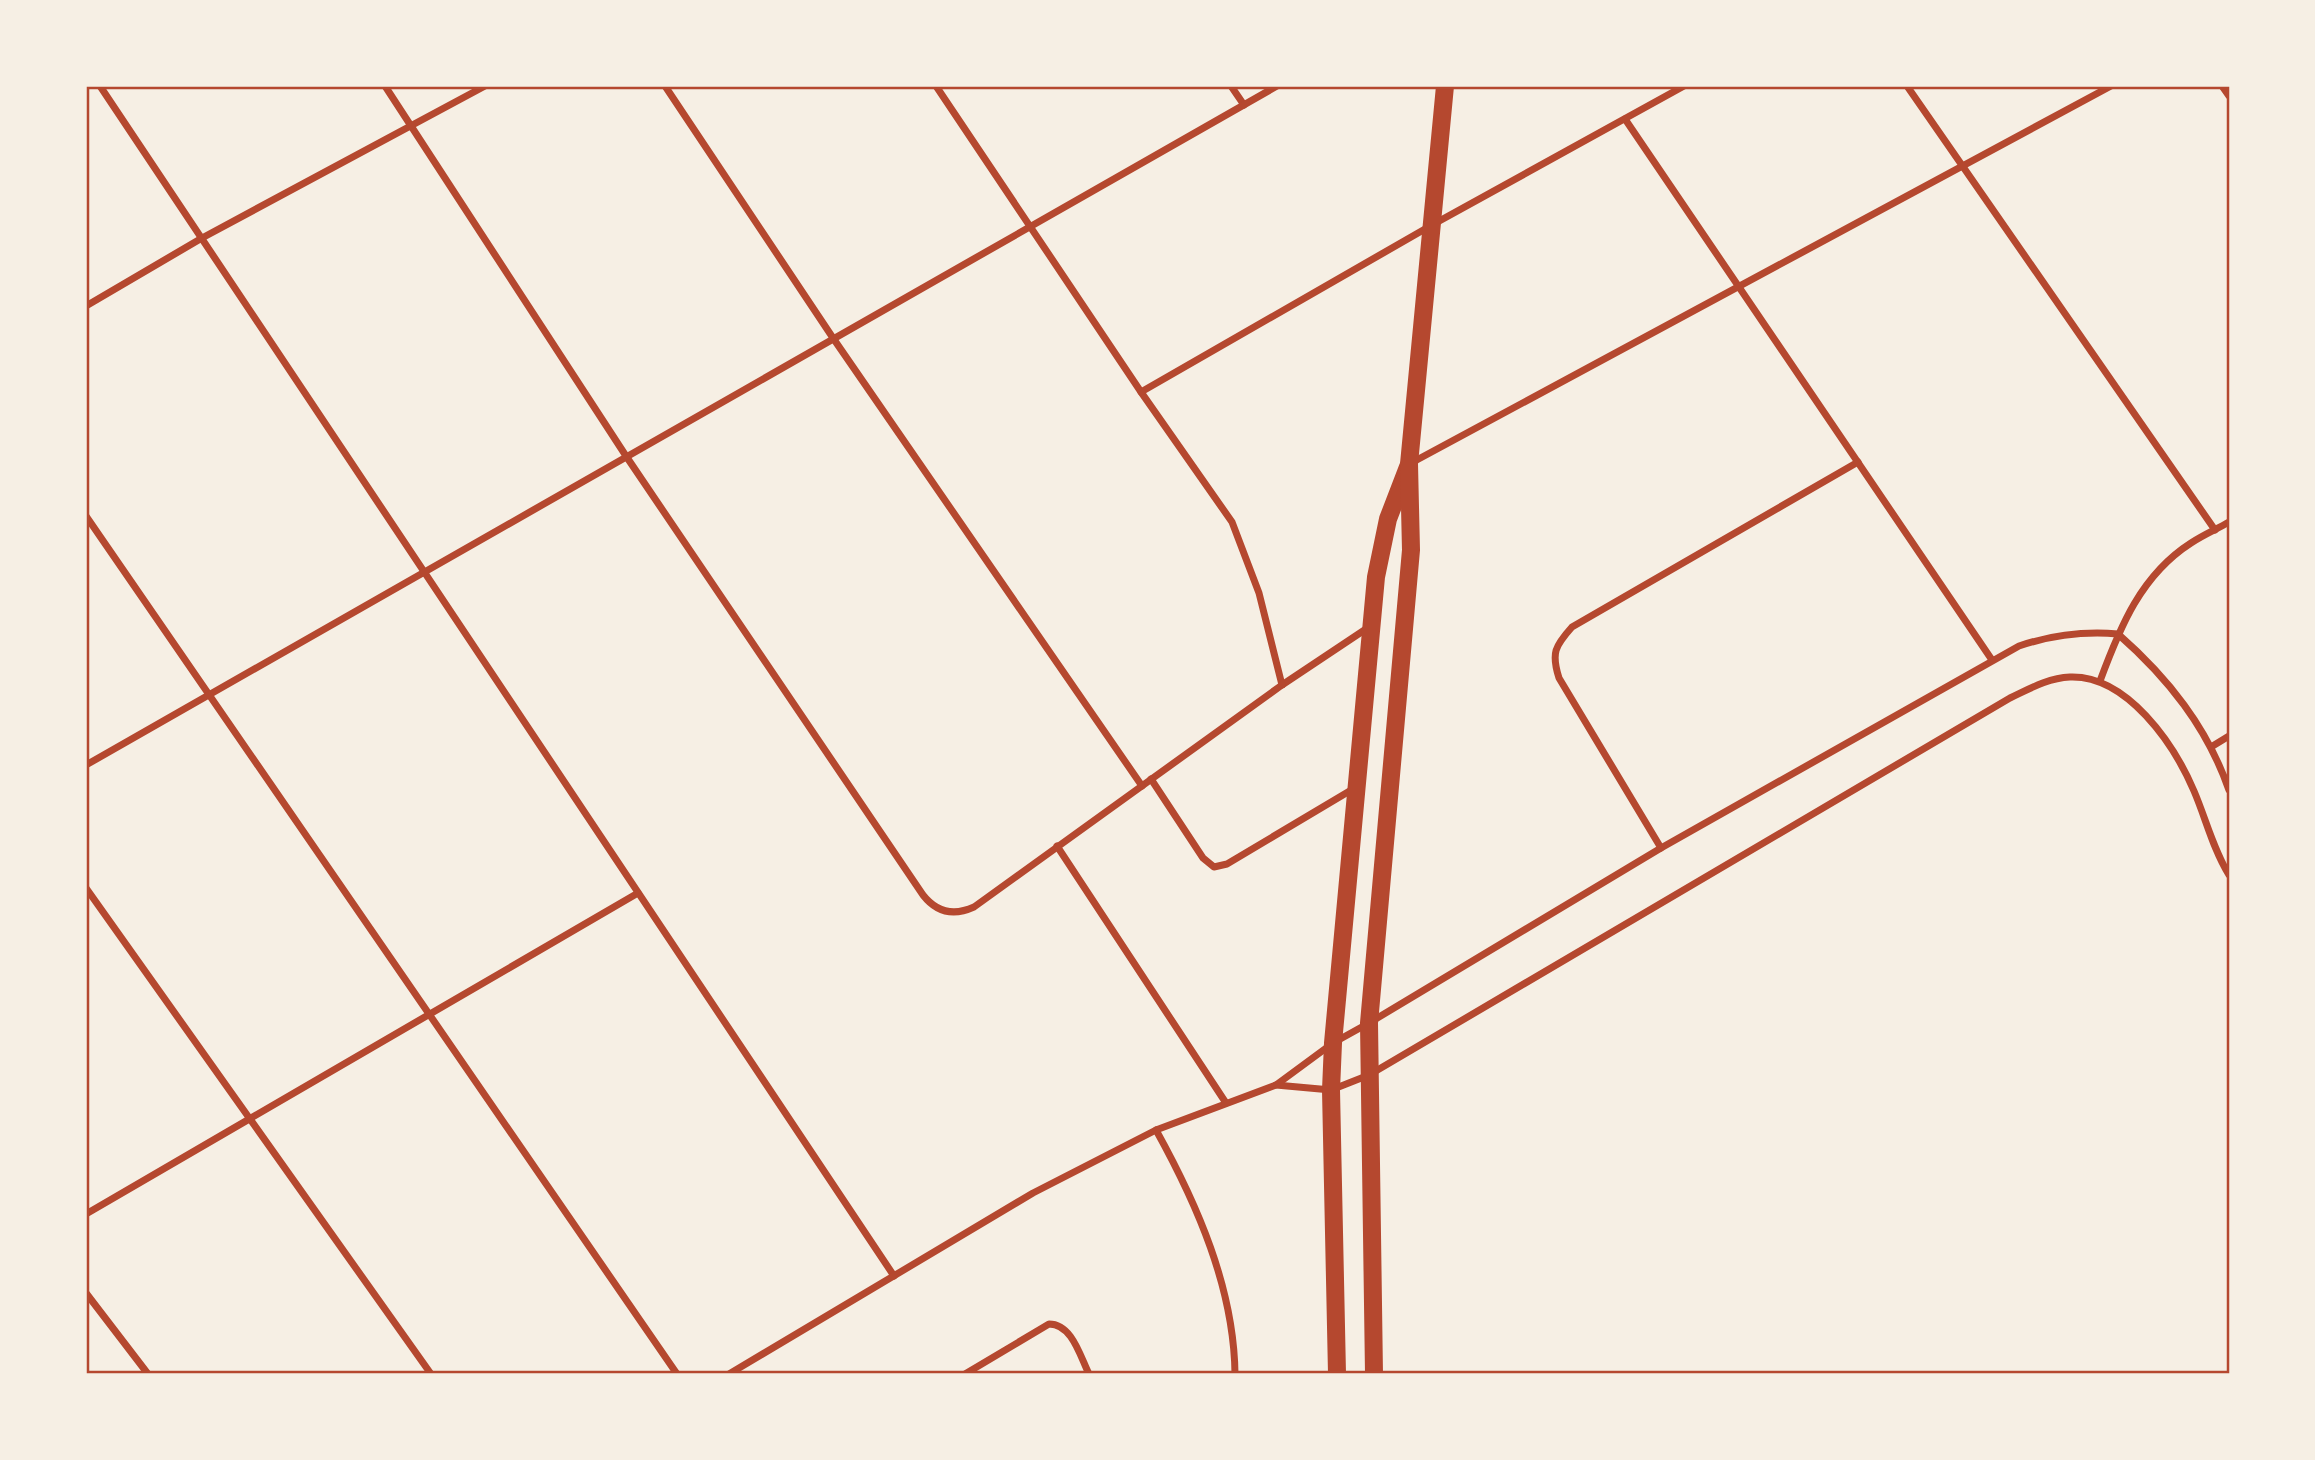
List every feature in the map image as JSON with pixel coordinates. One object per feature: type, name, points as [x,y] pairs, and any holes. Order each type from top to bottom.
[{"type":"main road","points":[[1374,1374],[1369,1023],[1411,550],[1409,464],[1445,86]]},
{"type":"main road","points":[[1337,1374],[1331,1090],[1333,1043],[1380,548],[1397,491],[1409,464]]},
{"type":"street","points":[[100,86],[894,1276]]},
{"type":"street","points":[[385,86],[626,456],[929,903],[946,912],[965,911],[1282,685],[1371,625]]},
{"type":"street","points":[[86,306],[202,238],[485,86]]},
{"type":"street","points":[[665,86],[832,338],[1142,786]]},
{"type":"street","points":[[936,86],[1141,392],[1232,522],[1259,593],[1282,685]]},
{"type":"street","points":[[1231,86],[1244,105]]},
{"type":"street","points":[[86,765],[1277,86]]},
{"type":"street","points":[[1141,392],[1432,225],[1684,86]]},
{"type":"street","points":[[1907,86],[2215,530]]},
{"type":"street","points":[[1409,464],[2111,86]]},
{"type":"street","points":[[2222,86],[2229,96]]},
{"type":"street","points":[[1625,119],[1992,660]]},
{"type":"street","points":[[1661,848],[1559,678],[1553,659],[1559,641],[1572,627],[1858,462]]},
{"type":"street","points":[[86,516],[677,1374]]},
{"type":"street","points":[[2100,681],[2132,605],[2148,582],[2183,549],[2229,522]]},
{"type":"street","points":[[729,1374],[1033,1193],[1156,1130],[1276,1085],[1333,1043],[1661,848],[2019,646],[2068,633],[2118,634],[2150,662],[2179,695],[2203,731],[2229,790]]},
{"type":"street","points":[[1276,1085],[1331,1090],[1369,1076],[2010,698],[2054,679],[2077,677],[2100,681],[2125,696],[2165,740],[2194,791],[2229,875]]},
{"type":"street","points":[[2211,747],[2229,736]]},
{"type":"street","points":[[1151,779],[1203,858],[1214,867],[1227,864],[1356,787]]},
{"type":"street","points":[[1058,846],[1226,1103]]},
{"type":"street","points":[[86,888],[431,1374]]},
{"type":"street","points":[[86,1214],[638,893]]},
{"type":"street","points":[[1156,1130],[1193,1202],[1209,1242],[1230,1325],[1235,1374]]},
{"type":"street","points":[[86,1293],[148,1374]]},
{"type":"street","points":[[965,1374],[1044,1326],[1054,1324],[1067,1331],[1089,1374]]}]
